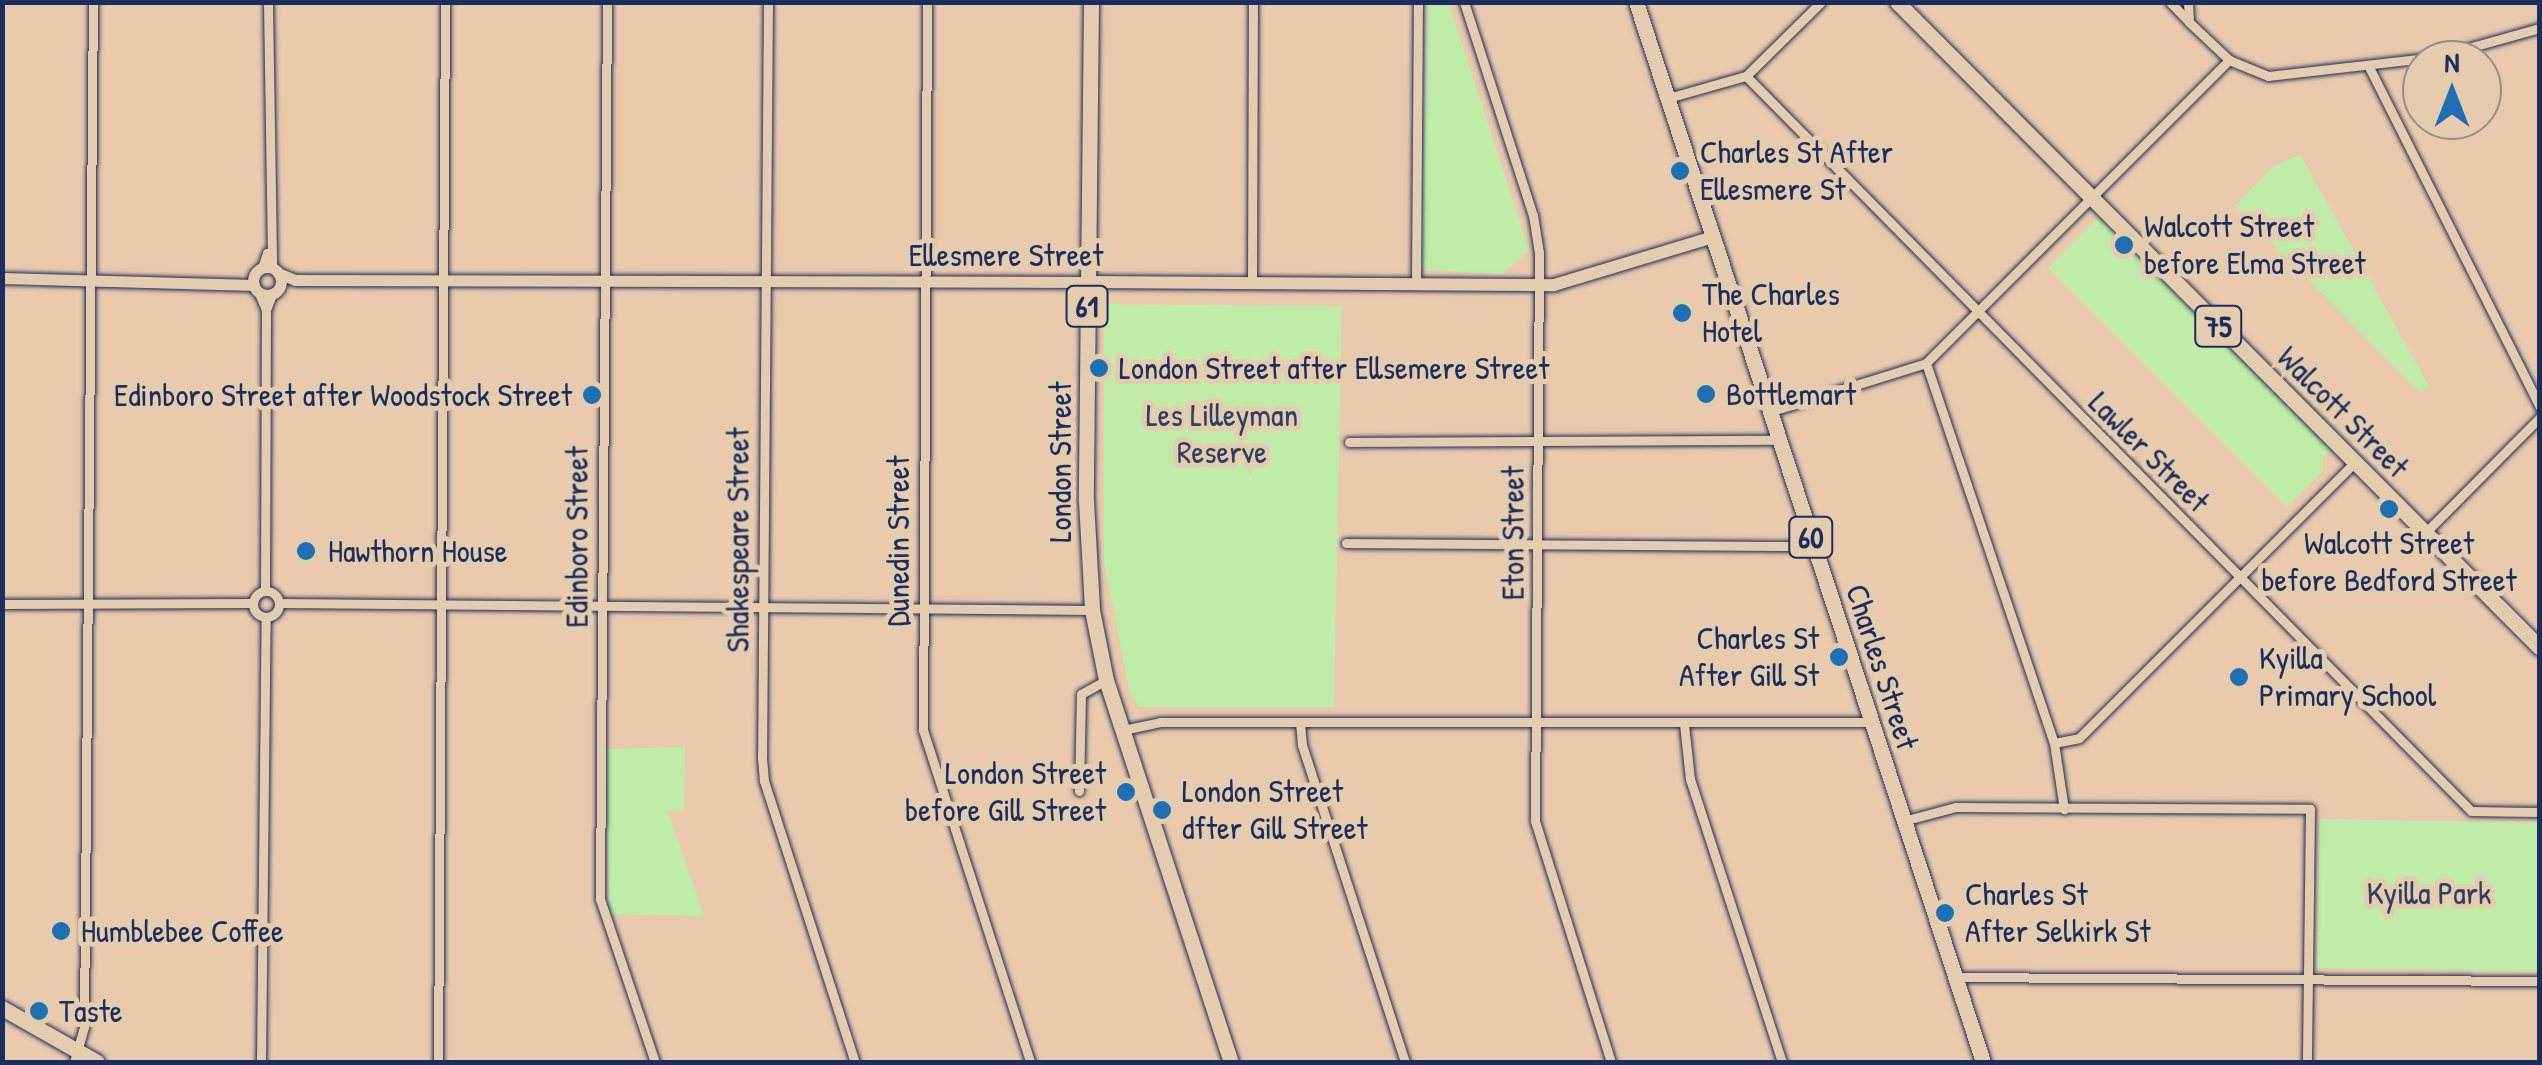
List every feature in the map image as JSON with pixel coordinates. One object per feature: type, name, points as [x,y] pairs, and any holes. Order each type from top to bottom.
[{"type":"main road","name":"London Street","points":[[1091,2],[1088,282],[1092,610],[1106,680],[1231,1062]]},
{"type":"main road","name":"Charles Street","points":[[1636,2],[1710,238],[1983,1062]]},
{"type":"main road","name":"Walcott Street","points":[[1897,2],[2540,648]]},
{"type":"main road","name":"Ellesmere Street","points":[[1088,282],[1538,285],[1614,271],[1710,238]]},
{"type":"main road","points":[[2,1008],[76,1057],[97,1062]]},
{"type":"street","points":[[76,1057],[84,1027],[93,2]]},
{"type":"street","points":[[2,604],[252,602],[265,591],[263,277],[267,253],[268,2]]},
{"type":"street","points":[[438,1062],[445,2]]},
{"type":"street","name":"Edinboro Street","points":[[607,2],[600,899],[654,1062]]},
{"type":"street","name":"Shakespeare Street","points":[[768,2],[764,782],[855,1062]]},
{"type":"street","name":"Dunedin Street","points":[[927,2],[925,743],[1030,1062]]},
{"type":"street","points":[[1252,281],[1254,2]]},
{"type":"street","points":[[1416,282],[1418,2]]},
{"type":"street","name":"Eton Street","points":[[1464,2],[1534,215],[1538,285],[1535,821],[1611,1062]]},
{"type":"street","points":[[1668,98],[1746,76],[1821,2]]},
{"type":"street","points":[[2170,2],[2230,60],[2268,76],[2436,56],[2540,28]]},
{"type":"street","points":[[2188,2],[2189,22]]},
{"type":"street","points":[[1769,412],[1926,363],[2230,60]]},
{"type":"street","points":[[2368,67],[2540,407]]},
{"type":"street","name":"Lawler Street","points":[[1746,76],[2471,810],[2540,812]]},
{"type":"street","points":[[2,278],[263,277]]},
{"type":"street","points":[[263,277],[276,291]]},
{"type":"street","points":[[263,277],[276,291]]},
{"type":"street","name":"Ellesmere Street","points":[[263,277],[1088,282]]},
{"type":"street","name":"Ellesmere Street","points":[[276,291],[295,280]]},
{"type":"street","points":[[266,310],[276,291]]},
{"type":"street","points":[[1926,363],[2054,743],[2064,809]]},
{"type":"street","points":[[2425,533],[2540,417]]},
{"type":"street","points":[[1349,442],[1778,440]]},
{"type":"street","points":[[2054,743],[2079,738],[2236,575],[2355,462]]},
{"type":"street","points":[[1346,543],[1813,546]]},
{"type":"street","points":[[265,591],[279,603],[1092,610]]},
{"type":"street","points":[[252,602],[266,618]]},
{"type":"street","points":[[261,1062],[266,618],[279,603]]},
{"type":"street","points":[[1080,792],[1082,694],[1106,680]]},
{"type":"street","points":[[1123,730],[1160,722],[1871,722]]},
{"type":"street","points":[[1300,722],[1302,746],[1405,1062]]},
{"type":"street","points":[[1684,724],[1690,779],[1782,1062]]},
{"type":"street","points":[[1903,822],[1956,808],[2310,808],[2307,1062]]},
{"type":"street","points":[[1955,976],[2540,981]]},
{"type":"green space","points":[[1427,3],[1449,3],[1529,250],[1502,274],[1421,270]]},
{"type":"green space","points":[[2300,154],[2429,386],[2421,393],[2235,206],[2271,168]]},
{"type":"green space","points":[[2103,213],[2334,446],[2323,457],[2323,471],[2287,507],[2048,268]]},
{"type":"green space","name":"Les Lilleyman Reserve","points":[[1104,304],[1342,306],[1334,707],[1140,707],[1130,695],[1104,562]]},
{"type":"green space","points":[[685,747],[684,810],[668,811],[704,916],[609,914],[606,749]]},
{"type":"green space","name":"Kyilla Park","points":[[2320,819],[2539,823],[2536,972],[2317,968]]},
{"type":"place","name":"Charles St After Ellesmere St","points":[[1680,171]]},
{"type":"place","name":"Walcott Street before Elma Street","points":[[2124,245]]},
{"type":"place","name":"The Charles Hotel","points":[[1682,313]]},
{"type":"place","name":"London Street after Ellsemere Street","points":[[1099,368]]},
{"type":"place","name":"Bottlemart","points":[[1706,394]]},
{"type":"place","name":"Edinboro Street after Woodstock Street","points":[[592,395]]},
{"type":"place","name":"Walcott Street before Bedford Street","points":[[2389,509]]},
{"type":"place","name":"Hawthorn House","points":[[306,551]]},
{"type":"place","name":"Charles St After Gill St","points":[[1839,657]]},
{"type":"place","name":"Kyilla Primary School","points":[[2239,677]]},
{"type":"place","name":"London Street before Gill Street","points":[[1126,792]]},
{"type":"place","name":"London Street dfter Gill Street","points":[[1162,810]]},
{"type":"place","name":"Charles St After Selkirk St","points":[[1945,913]]},
{"type":"place","name":"Humblebee Coffee","points":[[61,931]]},
{"type":"place","name":"Taste","points":[[39,1011]]}]
